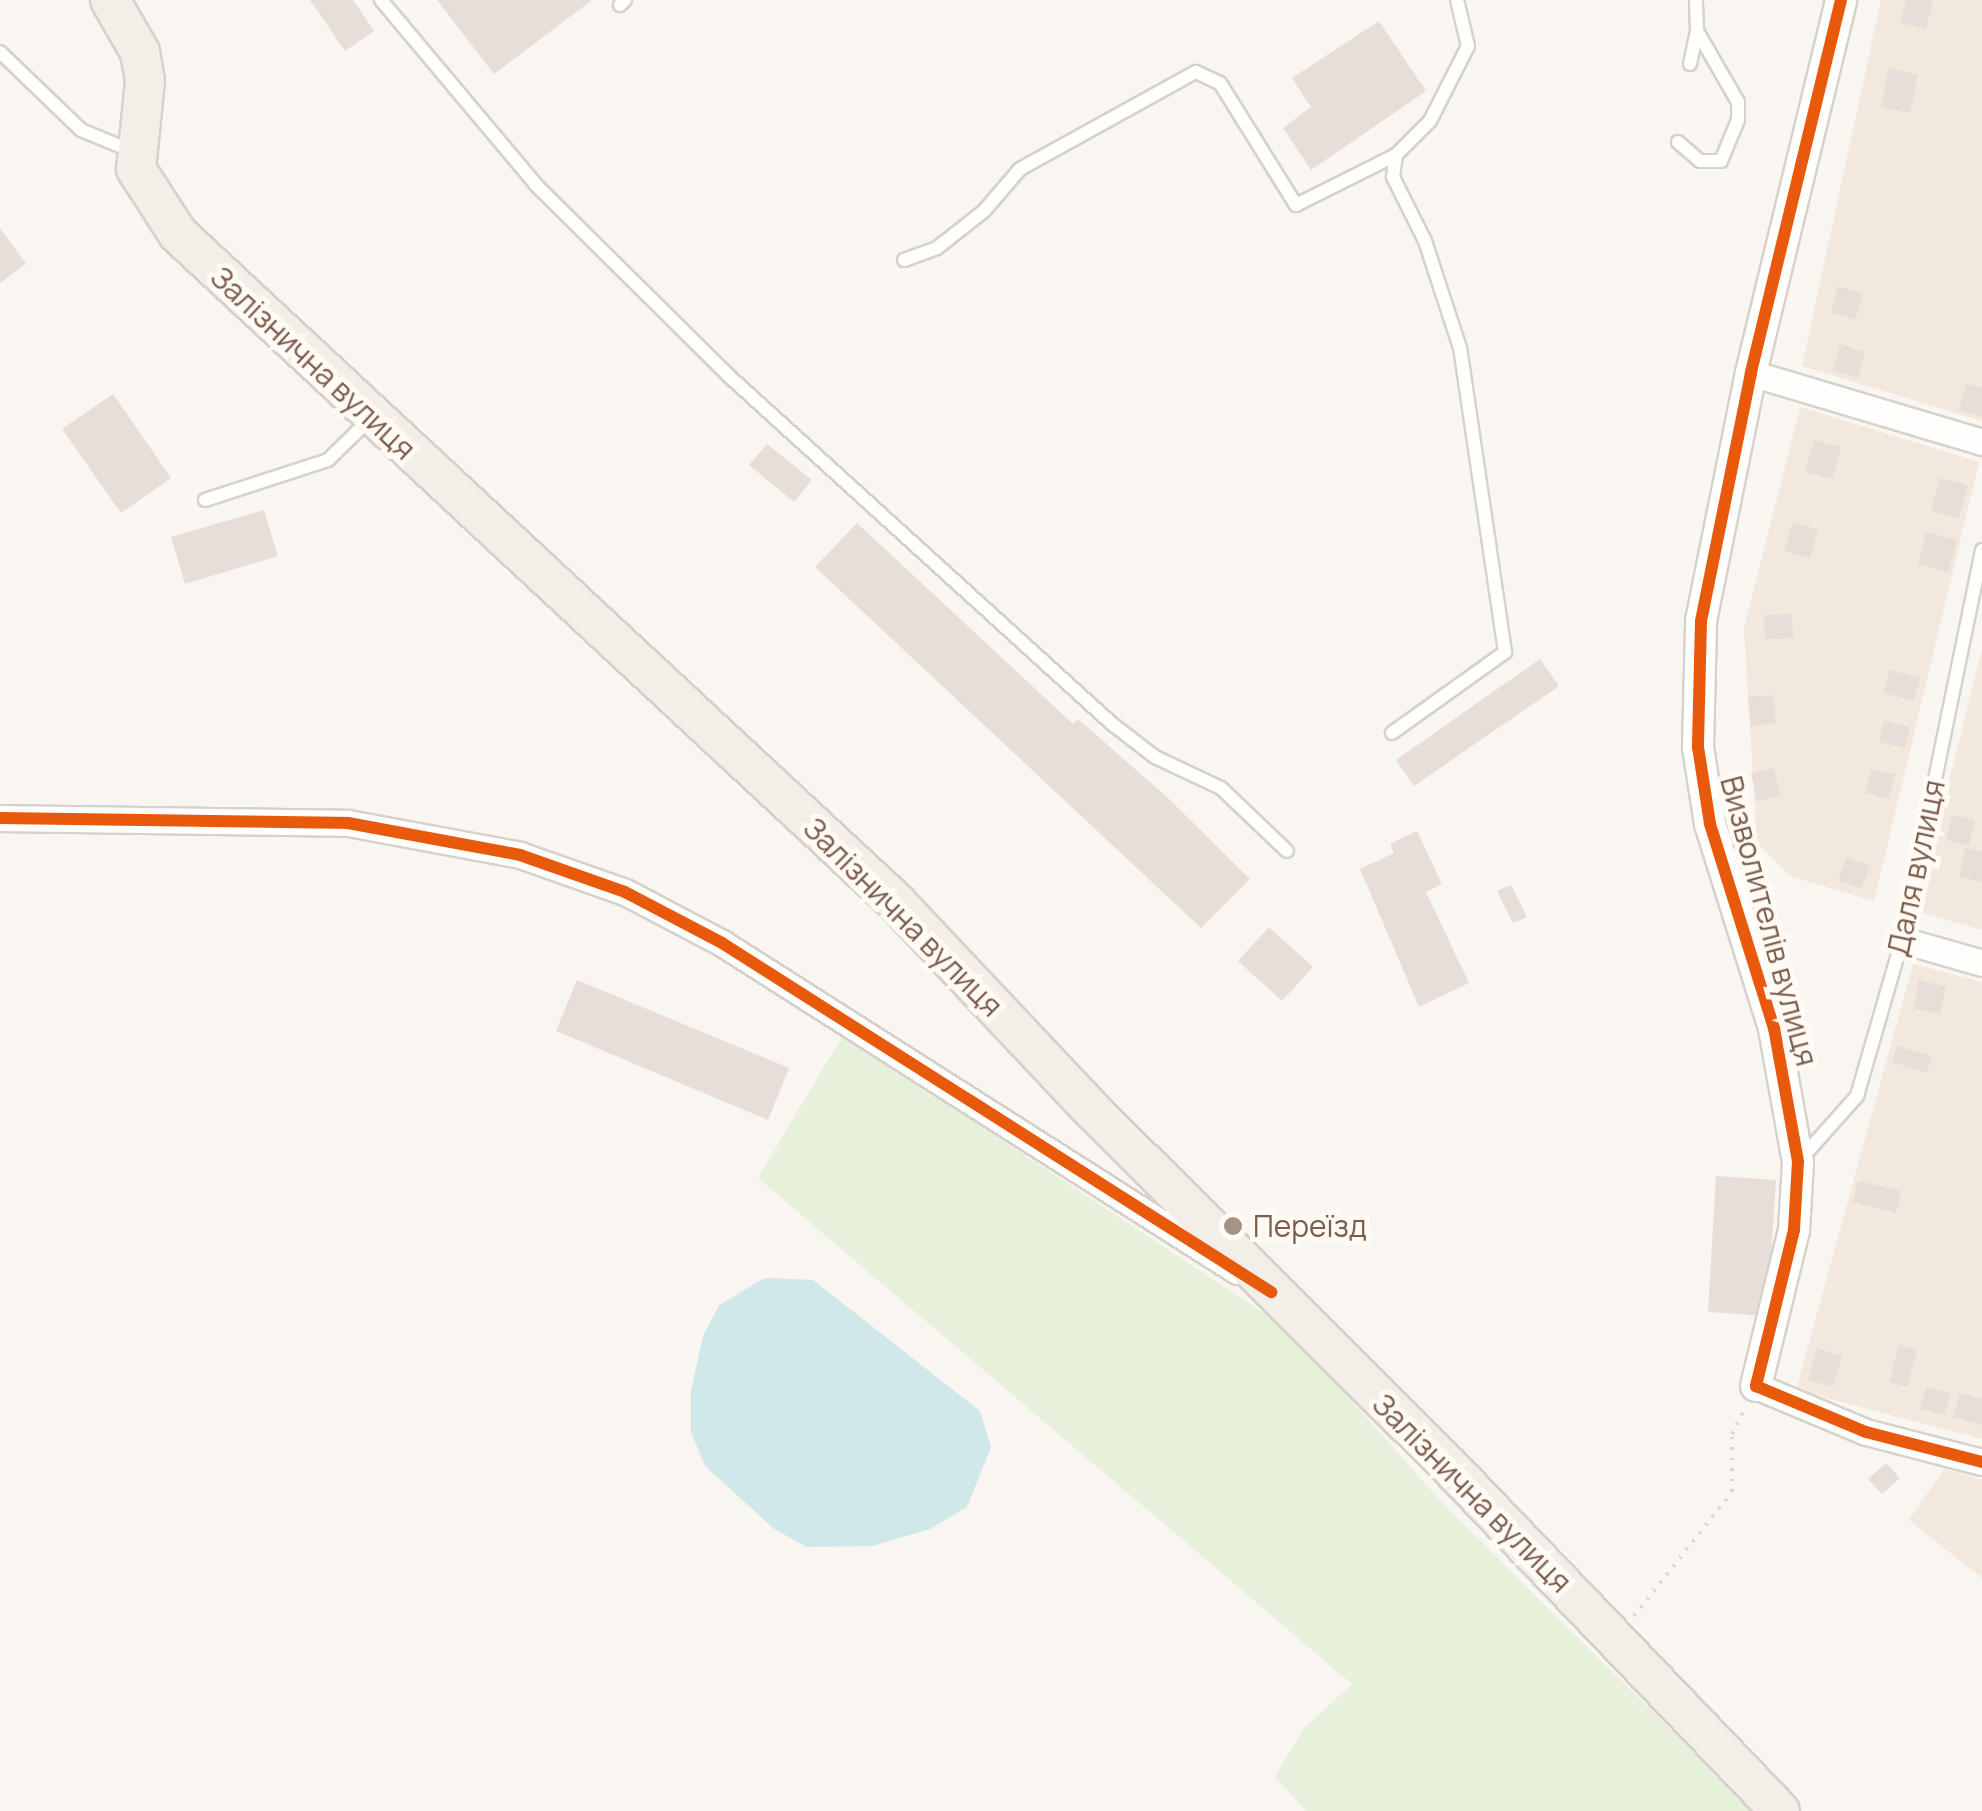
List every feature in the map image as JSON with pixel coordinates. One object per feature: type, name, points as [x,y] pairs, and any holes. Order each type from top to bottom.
[{"type":"main road","name":"Залізнична вулиця","points":[[110,0],[140,52],[144,81],[135,152],[143,188],[178,234],[371,418],[896,902],[1271,1292],[1780,1811]]},
{"type":"street","name":"Визволителів вулиця","points":[[1756,1386],[1794,1230],[1798,1162],[1774,1028],[1710,824],[1698,747],[1700,621],[1751,373],[1841,0]]},
{"type":"street","points":[[1751,373],[1982,442]]},
{"type":"street","points":[[0,818],[348,823],[520,854],[625,892],[722,943],[1271,1292]]},
{"type":"street","points":[[1902,940],[1982,964]]},
{"type":"street","points":[[1756,1386],[1866,1432],[1982,1462]]},
{"type":"lane","points":[[381,0],[536,184],[730,377],[1112,723],[1155,757],[1220,788],[1287,851]]},
{"type":"lane","points":[[904,260],[953,235],[1020,169],[1196,72],[1220,83],[1296,205],[1396,155],[1430,121],[1468,46],[1457,0]]},
{"type":"lane","points":[[1690,64],[1697,31],[1696,0]]},
{"type":"lane","points":[[1678,142],[1700,160],[1721,160],[1738,120],[1738,102],[1697,31]]},
{"type":"lane","points":[[0,52],[81,130],[135,152]]},
{"type":"lane","points":[[1392,733],[1505,652],[1460,348],[1425,241],[1393,177],[1396,155]]},
{"type":"lane","points":[[205,500],[328,460],[371,418]]},
{"type":"lane","name":"Даля вулиця","points":[[1798,1162],[1858,1096],[1902,940],[1982,550]]},
{"type":"path","points":[[1615,1639],[1732,1492],[1732,1434],[1756,1386]]},
{"type":"shaded area","points":[[1881,0],[1982,0],[1982,421],[1802,366]]},
{"type":"shaded area","points":[[1800,407],[1979,462],[1874,901],[1790,876],[1757,843],[1744,629]]},
{"type":"shaded area","points":[[1982,649],[1982,930],[1917,911]]},
{"type":"shaded area","points":[[1913,964],[1982,982],[1982,1439],[1796,1390]]},
{"type":"shaded area","points":[[1944,1469],[1982,1480],[1982,1578],[1909,1520]]},
{"type":"green space","points":[[843,1035],[1288,1329],[1445,1506],[1753,1811],[1306,1811],[1275,1777],[1304,1728],[1352,1684],[758,1178]]},
{"type":"water","points":[[765,1278],[813,1280],[980,1411],[991,1447],[967,1507],[930,1529],[873,1546],[807,1547],[774,1529],[705,1466],[691,1432],[691,1390],[703,1336],[719,1305]]},
{"type":"building","points":[[310,0],[353,0],[374,31],[345,51]]},
{"type":"building","points":[[437,0],[592,0],[494,74]]},
{"type":"building","points":[[1906,0],[1933,0],[1926,29],[1900,23]]},
{"type":"building","points":[[1379,21],[1426,91],[1311,170],[1283,128],[1311,107],[1292,78]]},
{"type":"building","points":[[1889,68],[1918,75],[1910,113],[1881,107]]},
{"type":"building","points":[[0,228],[26,264],[0,283]]},
{"type":"building","points":[[1838,286],[1863,294],[1855,320],[1831,312]]},
{"type":"building","points":[[1840,344],[1865,352],[1858,377],[1833,371]]},
{"type":"building","points":[[1966,384],[1982,388],[1982,416],[1959,410]]},
{"type":"building","points":[[113,394],[171,478],[121,513],[62,429]]},
{"type":"building","points":[[1814,440],[1841,447],[1833,479],[1805,472]]},
{"type":"building","points":[[767,444],[812,480],[794,502],[749,465]]},
{"type":"building","points":[[1940,478],[1968,485],[1959,518],[1931,511]]},
{"type":"building","points":[[264,510],[278,556],[185,584],[171,537]]},
{"type":"building","points":[[1793,522],[1818,530],[1810,558],[1784,551]]},
{"type":"building","points":[[857,523],[1073,724],[1078,719],[1168,798],[1250,879],[1201,928],[815,567]]},
{"type":"building","points":[[1926,532],[1957,540],[1948,572],[1918,564]]},
{"type":"building","points":[[1792,614],[1793,638],[1765,639],[1764,615]]},
{"type":"building","points":[[1540,659],[1559,686],[1414,786],[1396,760]]},
{"type":"building","points":[[1890,670],[1920,678],[1914,701],[1884,693]]},
{"type":"building","points":[[1773,695],[1776,723],[1751,726],[1748,697]]},
{"type":"building","points":[[1884,721],[1910,727],[1905,748],[1879,742]]},
{"type":"building","points":[[1774,768],[1780,796],[1757,801],[1751,773]]},
{"type":"building","points":[[1871,769],[1895,774],[1889,799],[1865,793]]},
{"type":"building","points":[[1952,815],[1975,820],[1969,846],[1946,840]]},
{"type":"building","points":[[1417,831],[1442,884],[1426,892],[1469,983],[1419,1007],[1360,869],[1394,853],[1390,844]]},
{"type":"building","points":[[1965,848],[1982,852],[1982,882],[1959,877]]},
{"type":"building","points":[[1847,857],[1870,866],[1861,889],[1838,880]]},
{"type":"building","points":[[1511,885],[1527,917],[1513,923],[1497,891]]},
{"type":"building","points":[[1269,927],[1313,967],[1282,1001],[1238,961]]},
{"type":"building","points":[[577,980],[789,1068],[768,1120],[556,1031]]},
{"type":"building","points":[[1919,980],[1946,987],[1940,1014],[1913,1009]]},
{"type":"building","points":[[1897,1046],[1932,1056],[1927,1073],[1892,1062]]},
{"type":"building","points":[[1716,1176],[1776,1180],[1767,1316],[1708,1312]]},
{"type":"building","points":[[1858,1181],[1901,1191],[1896,1213],[1853,1202]]},
{"type":"building","points":[[1899,1345],[1917,1350],[1907,1387],[1889,1382]]},
{"type":"building","points":[[1817,1348],[1842,1356],[1833,1387],[1808,1380]]},
{"type":"building","points":[[1926,1387],[1950,1393],[1945,1415],[1920,1409]]},
{"type":"building","points":[[1960,1393],[1982,1399],[1982,1425],[1953,1417]]},
{"type":"building","points":[[1886,1463],[1900,1478],[1882,1494],[1868,1479]]},
{"type":"cycle path","points":[[1841,0],[1751,373],[1701,621],[1698,747],[1710,824],[1774,1028],[1798,1162],[1794,1230],[1756,1386],[1866,1432],[1982,1462]]},
{"type":"cycle path","points":[[0,818],[348,823],[520,855],[625,892],[722,943],[1271,1292]]},
{"type":"place","name":"Переїзд","points":[[1233,1226]]}]
